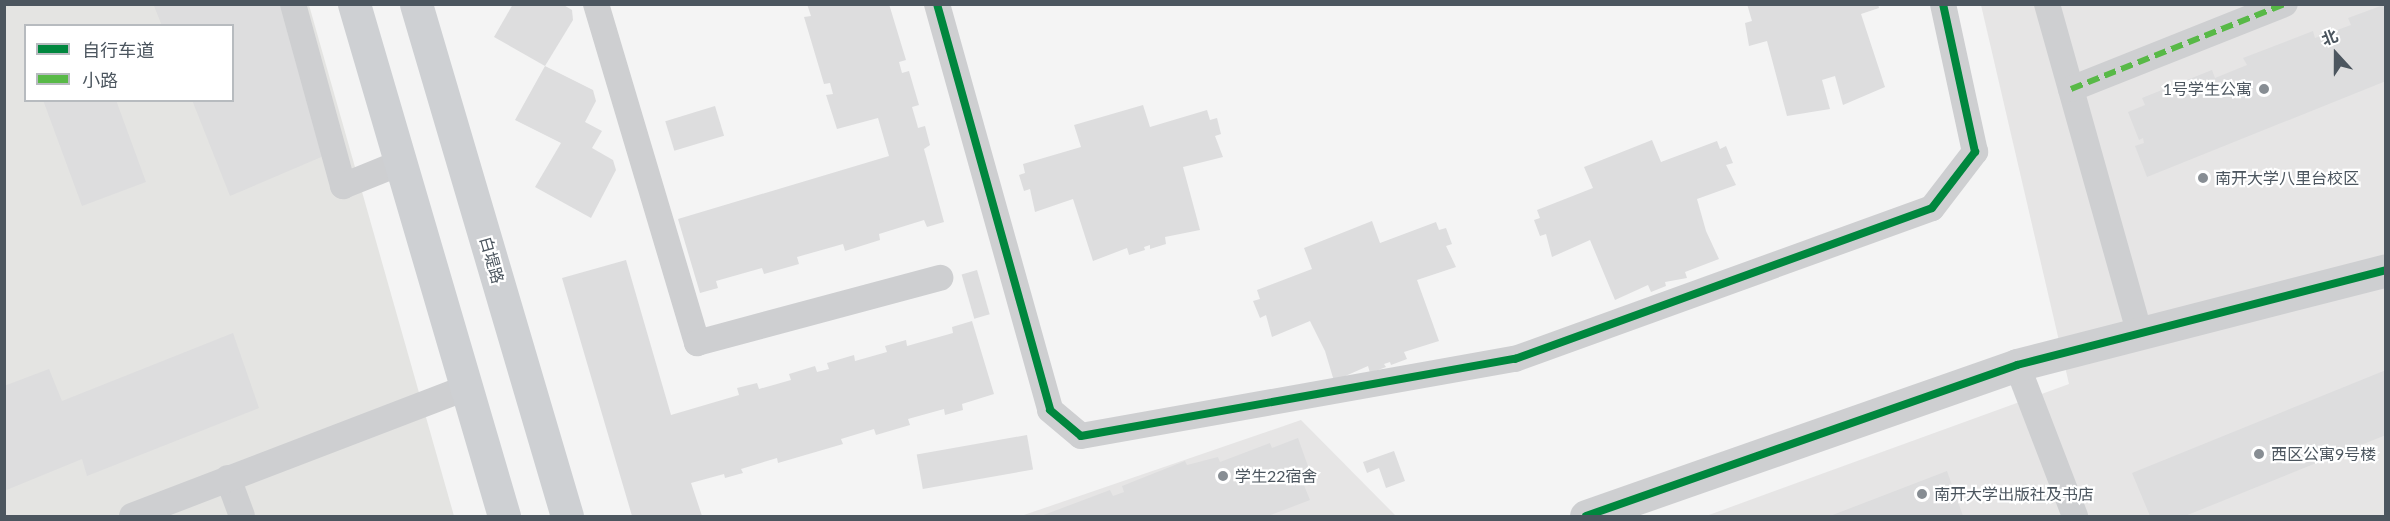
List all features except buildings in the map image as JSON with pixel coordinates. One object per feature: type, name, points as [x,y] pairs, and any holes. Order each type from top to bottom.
[{"type":"main road","points":[[354,4],[504,516]]},
{"type":"main road","name":"白堤路","points":[[416,4],[567,516]]},
{"type":"street","points":[[292,4],[343,186],[400,163]]},
{"type":"street","points":[[596,4],[697,343],[940,278]]},
{"type":"street","points":[[937,4],[1050,410],[1081,436],[1515,359],[1932,208],[1975,152],[1943,4]]},
{"type":"street","points":[[2047,4],[2139,331]]},
{"type":"street","points":[[2071,89],[2285,4]]},
{"type":"street","points":[[1586,516],[2017,365],[2139,331],[2385,270]]},
{"type":"street","points":[[2017,365],[2075,516]]},
{"type":"street","points":[[132,516],[465,388]]},
{"type":"street","points":[[228,478],[242,516]]},
{"type":"shaded area","points":[[4,5],[309,5],[454,516],[5,516]]},
{"type":"shaded area","name":"南开大学八里台校区","points":[[1981,5],[2385,5],[2385,516],[1706,516],[2069,384]]},
{"type":"shaded area","name":"学生22宿舍","points":[[1301,420],[1396,516],[1021,516]]},
{"type":"marked path","points":[[2071,89],[2285,4]]},
{"type":"cycle path","points":[[937,4],[1050,410],[1081,436],[1515,359],[1932,208],[1975,152],[1943,4]]},
{"type":"cycle path","points":[[1586,516],[2017,365],[2386,270]]},
{"type":"place","name":"1号学生公寓","points":[[2264,89]]},
{"type":"place","name":"南开大学八里台校区","points":[[2203,178]]},
{"type":"place","name":"西区公寓9号楼","points":[[2259,454]]},
{"type":"place","name":"学生22宿舍","points":[[1223,476]]},
{"type":"place","name":"南开大学出版社及书店","points":[[1922,494]]}]
